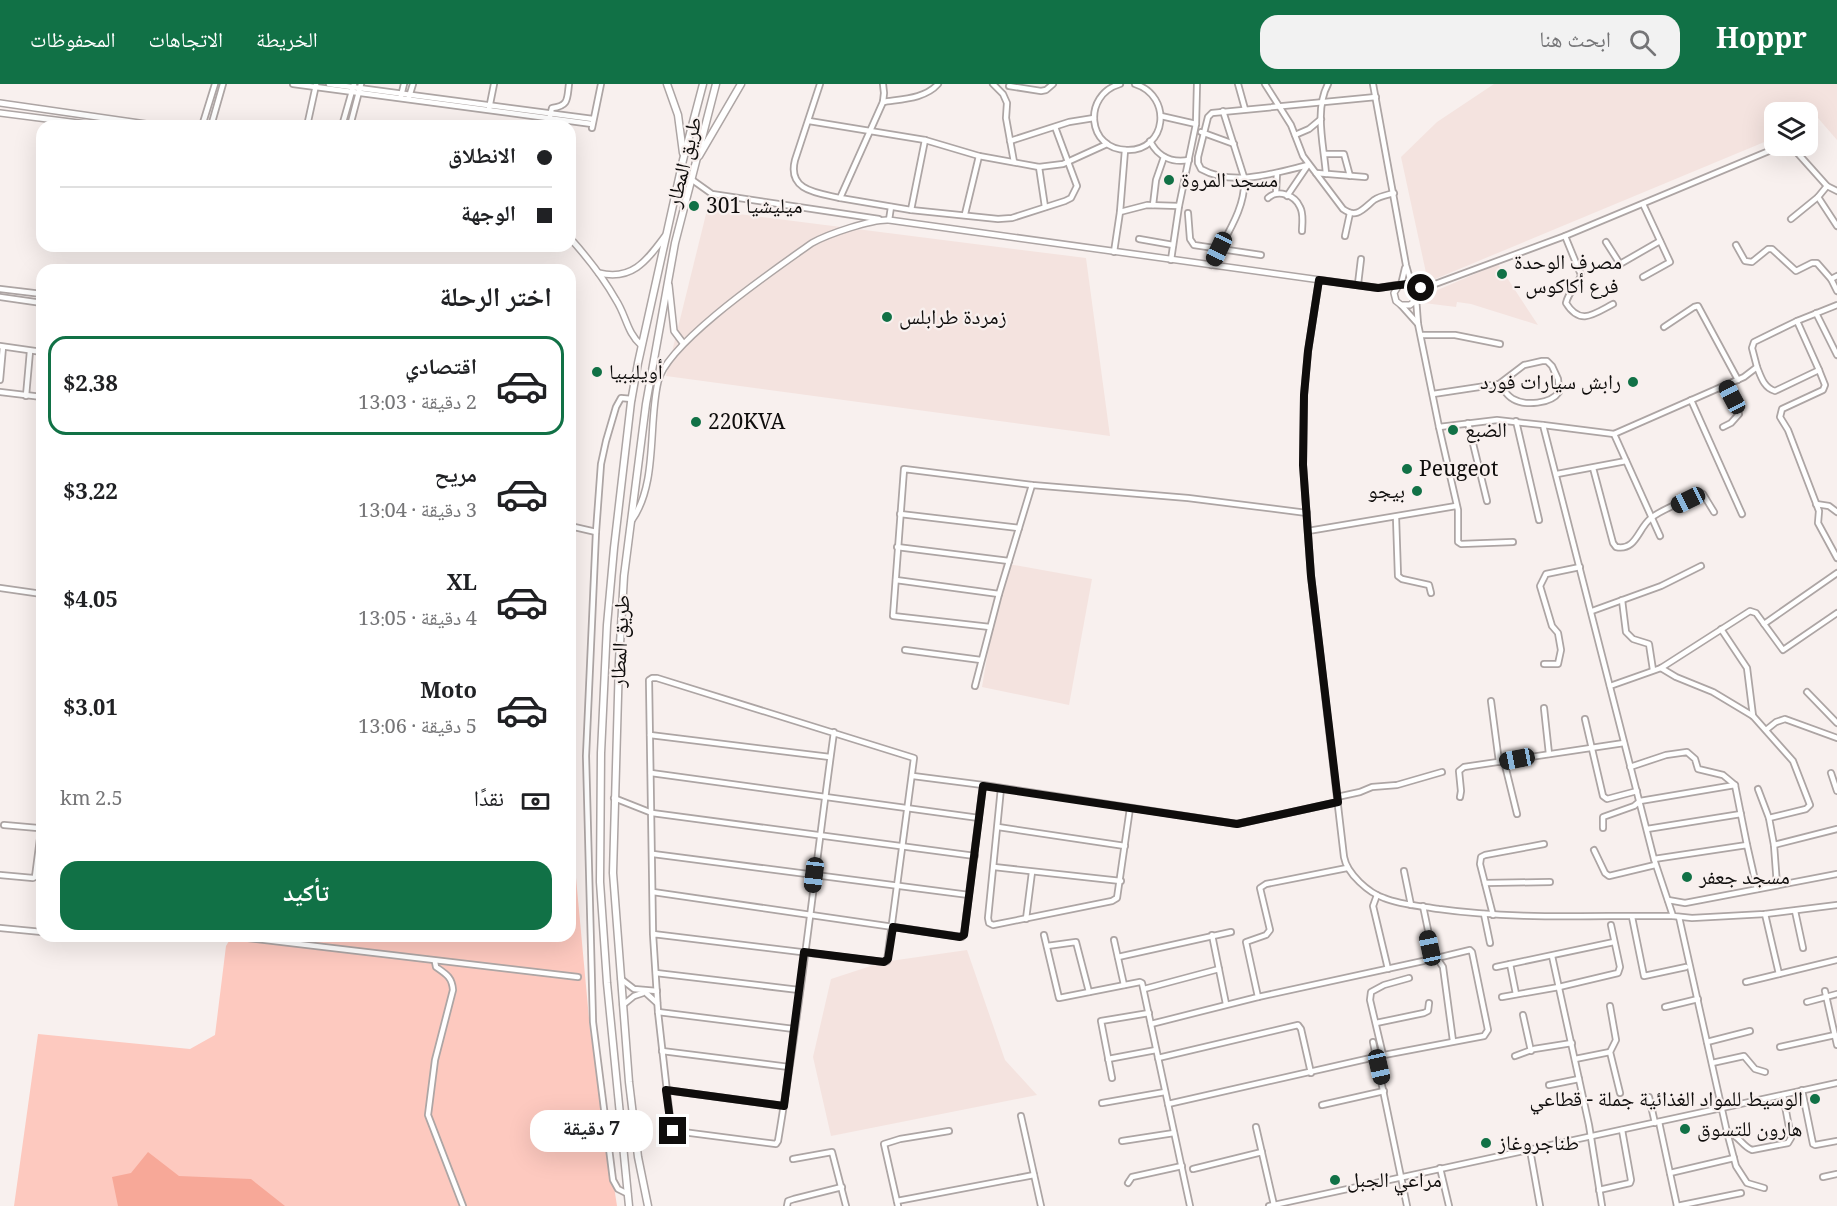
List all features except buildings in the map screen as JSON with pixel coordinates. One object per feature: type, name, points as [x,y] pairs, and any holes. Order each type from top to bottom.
[{"type":"highway","points":[[667,84],[678,115],[682,135],[682,160]]},
{"type":"highway","name":"طريق المطار","points":[[631,1206],[606,978],[600,882],[603,700],[607,625],[615,538],[641,345],[682,160],[703,84]]},
{"type":"highway","name":"طريق المطار","points":[[648,1206],[629,1082],[613,873],[618,661],[624,576],[644,414],[675,243],[716,84]]},
{"type":"highway","points":[[696,162],[741,84]]},
{"type":"highway","points":[[636,1137],[643,1206]]},
{"type":"highway","points":[[626,1162],[631,1206]]},
{"type":"main road","points":[[0,104],[118,120]]},
{"type":"main road","points":[[0,113],[61,120],[63,112]]},
{"type":"main road","points":[[630,522],[641,502],[648,470],[658,380],[683,344],[724,309],[812,243],[827,236],[886,220],[1358,284],[1378,288],[1399,303],[1410,305],[1417,297],[1413,287],[1407,284],[1378,288]]},
{"type":"main road","points":[[599,273],[618,274],[638,267],[648,260],[666,235]]},
{"type":"main road","points":[[576,245],[599,273],[618,302],[631,334],[641,345]]},
{"type":"main road","points":[[668,281],[674,330],[683,344]]},
{"type":"main road","points":[[1399,303],[1394,293],[1400,285]]},
{"type":"street","points":[[204,120],[215,84]]},
{"type":"street","points":[[213,120],[223,84]]},
{"type":"street","points":[[293,84],[360,88],[572,120]]},
{"type":"street","points":[[329,84],[353,88]]},
{"type":"street","points":[[401,96],[404,84]]},
{"type":"street","points":[[409,97],[413,84]]},
{"type":"street","points":[[489,109],[494,84]]},
{"type":"street","points":[[550,116],[552,108],[560,107],[566,102],[569,84]]},
{"type":"street","points":[[576,121],[593,124],[601,84]]},
{"type":"street","points":[[820,84],[794,166],[796,178],[799,184],[809,191],[840,198],[910,210],[1005,219],[1065,201],[1075,193],[1076,180],[1055,127]]},
{"type":"street","points":[[840,198],[883,102],[883,84]]},
{"type":"street","points":[[883,102],[921,96],[938,84]]},
{"type":"street","points":[[993,84],[1003,94],[1006,103],[1006,118],[1014,162]]},
{"type":"street","points":[[1003,94],[1009,85],[1041,91],[1053,84]]},
{"type":"street","points":[[1104,84],[1107,90]]},
{"type":"street","points":[[1120,84],[1107,90],[1098,99],[1094,118],[1098,133],[1107,144],[1125,150],[1139,148],[1150,141],[1159,130],[1161,116],[1151,88],[1135,84]]},
{"type":"street","points":[[1171,260],[1179,206],[1196,127],[1197,84]]},
{"type":"street","points":[[1238,84],[1245,109]]},
{"type":"street","points":[[1265,84],[1280,106],[1308,165],[1335,201],[1350,213],[1360,212],[1377,198],[1394,193]]},
{"type":"street","points":[[1326,174],[1321,119],[1328,84]]},
{"type":"street","points":[[1373,84],[1406,265],[1413,287],[1427,287],[1565,236],[1781,146],[1793,148],[1827,186],[1837,191]]},
{"type":"street","points":[[308,120],[316,86]]},
{"type":"street","points":[[344,120],[353,88]]},
{"type":"street","points":[[352,120],[360,88]]},
{"type":"street","points":[[1308,165],[1276,173],[1220,177],[1201,169],[1197,160],[1210,114],[1376,97]]},
{"type":"street","points":[[1211,265],[1244,196],[1244,177],[1223,111]]},
{"type":"street","points":[[1161,116],[1196,127],[1204,133],[1234,144]]},
{"type":"street","points":[[1010,141],[1094,118]]},
{"type":"street","points":[[1295,135],[1309,129],[1321,119]]},
{"type":"street","points":[[808,121],[925,140],[979,156],[1039,167],[1056,166],[1068,162],[1107,144]]},
{"type":"street","points":[[910,210],[925,140]]},
{"type":"street","points":[[1150,141],[1164,157],[1176,161],[1189,160]]},
{"type":"street","points":[[1114,252],[1125,150]]},
{"type":"street","points":[[1324,154],[1344,154],[1350,176]]},
{"type":"street","points":[[964,214],[979,156]]},
{"type":"street","points":[[1153,205],[1156,180],[1164,157]]},
{"type":"street","points":[[1287,196],[1308,165]]},
{"type":"street","points":[[1039,167],[1045,207]]},
{"type":"street","points":[[1276,173],[1276,193]]},
{"type":"street","points":[[1316,173],[1365,177]]},
{"type":"street","points":[[691,179],[712,194],[886,220],[891,207]]},
{"type":"street","points":[[1791,219],[1818,197],[1827,186]]},
{"type":"street","points":[[1268,198],[1276,193],[1287,196],[1300,207],[1302,231]]},
{"type":"street","points":[[1818,197],[1837,226]]},
{"type":"street","points":[[1643,204],[1670,262],[1643,277]]},
{"type":"street","points":[[1120,212],[1153,205],[1179,206]]},
{"type":"street","points":[[1188,213],[1192,243],[1197,246],[1261,255]]},
{"type":"street","points":[[1345,236],[1350,213]]},
{"type":"street","points":[[1565,236],[1581,275],[1568,293],[1566,303],[1571,311],[1583,317],[1595,314],[1613,304]]},
{"type":"street","points":[[1139,239],[1173,245]]},
{"type":"street","points":[[1606,242],[1620,264],[1660,241]]},
{"type":"street","points":[[1736,245],[1745,261],[1752,262],[1768,249],[1772,249],[1796,271],[1812,262],[1817,263],[1831,279],[1837,291]]},
{"type":"street","points":[[1358,284],[1361,260]]},
{"type":"street","points":[[1400,285],[1406,265]]},
{"type":"street","points":[[1831,279],[1837,276]]},
{"type":"street","points":[[1319,280],[1308,351],[1302,428],[1306,513],[1311,576],[1344,861],[1347,868],[1377,895],[1412,905],[1493,915],[1692,918],[1765,914],[1837,905]]},
{"type":"street","points":[[1427,287],[1417,297],[1418,324],[1456,506],[1459,543],[1513,542]]},
{"type":"street","points":[[0,289],[36,293]]},
{"type":"street","points":[[0,297],[36,302]]},
{"type":"street","points":[[1399,303],[1418,324]]},
{"type":"street","points":[[1819,370],[1774,391],[1768,389],[1764,384],[1752,348],[1754,342],[1837,305]]},
{"type":"street","points":[[1664,327],[1698,306],[1738,380]]},
{"type":"street","points":[[1816,313],[1837,354]]},
{"type":"street","points":[[1797,321],[1825,385],[1823,390],[1782,409],[1779,413],[1819,511],[1818,523],[1837,558]]},
{"type":"street","points":[[1421,335],[1434,333],[1455,335],[1500,344]]},
{"type":"street","points":[[0,380],[2,346],[36,352]]},
{"type":"street","points":[[26,396],[30,351]]},
{"type":"street","points":[[1433,394],[1499,384],[1524,365],[1542,360],[1552,366],[1559,392],[1553,399],[1526,403],[1514,400],[1499,384]]},
{"type":"street","points":[[1439,427],[1497,420],[1614,434],[1738,380],[1752,373],[1757,367]]},
{"type":"street","points":[[1723,427],[1731,423],[1739,414],[1726,385]]},
{"type":"street","points":[[0,392],[36,397]]},
{"type":"street","points":[[628,1194],[618,1189],[613,1180],[593,1022],[586,756],[596,532],[604,447],[620,400],[624,397],[632,399]]},
{"type":"street","points":[[1690,400],[1742,514]]},
{"type":"street","points":[[1516,421],[1539,520]]},
{"type":"street","points":[[1468,423],[1487,501]]},
{"type":"street","points":[[1543,425],[1655,862],[1676,916],[1698,999],[1734,1158],[1740,1174],[1747,1183],[1764,1188]]},
{"type":"street","points":[[1614,434],[1660,536]]},
{"type":"street","points":[[1557,474],[1626,461]]},
{"type":"street","points":[[1593,468],[1614,546],[1624,548],[1632,544],[1652,517],[1702,493],[1714,512]]},
{"type":"street","points":[[990,627],[893,616],[904,469],[1032,485],[1188,498],[1306,513]]},
{"type":"street","points":[[975,686],[999,594],[1032,485]]},
{"type":"street","points":[[1816,504],[1829,506],[1837,512]]},
{"type":"street","points":[[1308,531],[1396,518],[1456,506]]},
{"type":"street","points":[[900,514],[1019,528]]},
{"type":"street","points":[[1396,518],[1398,576],[1429,585],[1431,593]]},
{"type":"street","points":[[576,527],[596,532]]},
{"type":"street","points":[[897,548],[1009,561]]},
{"type":"street","points":[[1592,611],[1661,586],[1701,566]]},
{"type":"street","points":[[1544,664],[1558,664],[1561,650],[1558,633],[1552,626],[1540,593],[1541,580],[1546,574],[1580,567]]},
{"type":"street","points":[[1764,624],[1837,573]]},
{"type":"street","points":[[896,580],[999,594]]},
{"type":"street","points":[[0,588],[36,593]]},
{"type":"street","points":[[1622,600],[1626,632],[1633,639],[1649,644],[1653,670]]},
{"type":"street","points":[[1610,686],[1661,668],[1750,611],[1756,613],[1783,650],[1837,612]]},
{"type":"street","points":[[1722,629],[1747,668],[1753,716]]},
{"type":"street","points":[[905,650],[981,660]]},
{"type":"street","points":[[1661,668],[1676,677],[1713,692],[1753,716],[1793,762],[1810,805],[1806,809],[1769,818]]},
{"type":"street","points":[[653,934],[804,952],[886,962],[889,958],[915,761],[912,757],[834,732],[653,677],[650,679],[653,934],[657,1003],[671,1129],[776,1144],[784,1106],[799,990],[804,952],[809,915],[814,875],[834,732]]},
{"type":"street","points":[[1807,692],[1837,723]]},
{"type":"street","points":[[1491,701],[1502,761],[1517,814]]},
{"type":"street","points":[[1544,708],[1549,754]]},
{"type":"street","points":[[1585,719],[1604,797],[1607,799],[1637,790]]},
{"type":"street","points":[[1766,730],[1780,719],[1785,719],[1837,738]]},
{"type":"street","points":[[650,735],[830,758]]},
{"type":"street","points":[[1460,797],[1460,769],[1464,767],[1624,743]]},
{"type":"street","points":[[1630,767],[1666,755],[1687,752],[1695,759],[1698,769],[1723,775],[1735,785],[1757,889]]},
{"type":"street","points":[[913,776],[1237,824],[1338,799],[1372,787],[1397,785],[1442,772]]},
{"type":"street","points":[[651,773],[980,818]]},
{"type":"street","points":[[1831,773],[1837,791]]},
{"type":"street","points":[[1603,828],[1603,817],[1634,806],[1640,801],[1735,785]]},
{"type":"street","points":[[653,892],[962,937],[983,786]]},
{"type":"street","points":[[1001,788],[989,923],[999,925],[1112,901],[1117,898],[1130,808]]},
{"type":"street","points":[[1758,789],[1769,818],[1777,885]]},
{"type":"street","points":[[614,798],[652,813],[975,856]]},
{"type":"street","points":[[1647,829],[1741,814]]},
{"type":"street","points":[[4,825],[36,828]]},
{"type":"street","points":[[998,827],[1125,846]]},
{"type":"street","points":[[1774,845],[1837,829]]},
{"type":"street","points":[[1493,915],[1480,864],[1482,856],[1544,844]]},
{"type":"street","points":[[1594,850],[1605,873],[1609,876],[1655,862],[1747,845]]},
{"type":"street","points":[[653,854],[969,895]]},
{"type":"street","points":[[994,867],[1121,881]]},
{"type":"street","points":[[1258,997],[1246,942],[1266,935],[1270,930],[1260,888],[1266,884],[1347,868]]},
{"type":"street","points":[[0,875],[33,878],[36,869]]},
{"type":"street","points":[[1404,871],[1412,905]]},
{"type":"street","points":[[1026,920],[1032,872]]},
{"type":"street","points":[[1668,900],[1685,903],[1837,874]]},
{"type":"street","points":[[1485,883],[1550,882]]},
{"type":"street","points":[[1377,895],[1373,906],[1388,969]]},
{"type":"street","points":[[1423,906],[1430,948],[1443,967],[1453,1041]]},
{"type":"street","points":[[1795,911],[1803,948]]},
{"type":"street","points":[[1484,914],[1490,943]]},
{"type":"street","points":[[1765,914],[1779,974]]},
{"type":"street","points":[[1632,917],[1644,976],[1686,967]]},
{"type":"street","points":[[1502,997],[1618,973],[1620,969],[1611,925]]},
{"type":"street","points":[[0,928],[36,931]]},
{"type":"street","points":[[1118,957],[1231,932]]},
{"type":"street","points":[[1044,935],[1059,998],[1140,981],[1144,989],[1190,1206]]},
{"type":"street","points":[[1212,935],[1226,1004]]},
{"type":"street","points":[[1114,940],[1124,985]]},
{"type":"street","points":[[277,942],[578,977]]},
{"type":"street","points":[[1047,946],[1076,942],[1089,992]]},
{"type":"street","points":[[1496,967],[1614,942]]},
{"type":"street","points":[[1151,1024],[1226,1004],[1366,972],[1468,950],[1472,952],[1488,1030],[1484,1036],[1383,1055],[1168,1104]]},
{"type":"street","points":[[1552,956],[1580,1079],[1602,1206]]},
{"type":"street","points":[[1746,981],[1837,960]]},
{"type":"street","points":[[435,962],[436,967],[448,975],[452,981],[453,990],[435,1060],[428,1115],[463,1206]]},
{"type":"street","points":[[1510,964],[1516,994]]},
{"type":"street","points":[[1144,989],[1219,969]]},
{"type":"street","points":[[656,973],[799,990]]},
{"type":"street","points":[[1383,1055],[1370,1000],[1371,992],[1384,985],[1409,978]]},
{"type":"street","points":[[621,979],[634,989],[657,992]]},
{"type":"street","points":[[623,1005],[656,984]]},
{"type":"street","points":[[646,992],[657,1003]]},
{"type":"street","points":[[1826,994],[1837,1045]]},
{"type":"street","points":[[1807,1002],[1826,994],[1837,994]]},
{"type":"street","points":[[1665,1007],[1698,999]]},
{"type":"street","points":[[1376,1023],[1426,1012],[1429,1003]]},
{"type":"street","points":[[1610,1006],[1616,1040],[1610,1052],[1620,1093]]},
{"type":"street","points":[[658,1011],[794,1029]]},
{"type":"street","points":[[1112,1078],[1101,1019],[1149,1013]]},
{"type":"street","points":[[1523,1015],[1531,1051]]},
{"type":"street","points":[[1158,1058],[1298,1025],[1301,1029],[1311,1072]]},
{"type":"street","points":[[1707,1042],[1750,1031]]},
{"type":"street","points":[[1780,1047],[1835,1035]]},
{"type":"street","points":[[1373,1042],[1407,1206]]},
{"type":"street","points":[[1515,1056],[1572,1043]]},
{"type":"street","points":[[1108,1059],[1156,1050]]},
{"type":"street","points":[[662,1051],[789,1067]]},
{"type":"street","points":[[1575,1059],[1610,1052]]},
{"type":"street","points":[[1712,1063],[1744,1056],[1755,1069],[1765,1072]]},
{"type":"street","points":[[1549,1085],[1580,1079]]},
{"type":"street","points":[[1256,1127],[1271,1205],[1837,1083]]},
{"type":"street","points":[[666,1090],[784,1106]]},
{"type":"street","points":[[1802,1090],[1813,1144],[1837,1141]]},
{"type":"street","points":[[1322,1105],[1384,1091]]},
{"type":"street","points":[[1102,1103],[1165,1092]]},
{"type":"street","points":[[1727,1132],[1733,1134],[1752,1150],[1788,1143],[1791,1138],[1783,1095]]},
{"type":"street","points":[[1649,1097],[1677,1206],[1741,1193]]},
{"type":"street","points":[[1021,1116],[1041,1206]]},
{"type":"street","points":[[1599,1191],[1630,1183],[1631,1175],[1622,1130]]},
{"type":"street","points":[[948,1131],[884,1144],[898,1204],[1034,1175]]},
{"type":"street","points":[[1122,1141],[1174,1133]]},
{"type":"street","points":[[1530,1150],[1540,1206]]},
{"type":"street","points":[[793,1159],[832,1152],[846,1206]]},
{"type":"street","points":[[1193,1169],[1262,1152]]},
{"type":"street","points":[[1670,1173],[1734,1158]]},
{"type":"street","points":[[1128,1183],[1132,1177],[1182,1166]]},
{"type":"street","points":[[1440,1168],[1449,1206]]},
{"type":"street","points":[[1823,1177],[1837,1174]]},
{"type":"street","points":[[787,1206],[788,1201],[794,1198],[842,1187]]},
{"type":"street","points":[[1308,1197],[1310,1206]]},
{"type":"shaded area","points":[[1494,84],[1837,84],[1837,140],[1818,118],[1818,102],[1764,102],[1764,142],[1428,282],[1401,157],[1437,122]]},
{"type":"shaded area","name":"زمردة طرابلس","points":[[707,210],[1086,258],[1110,436],[666,376]]},
{"type":"shaded area","points":[[1498,264],[1538,325],[1471,304],[1457,302],[1456,307],[1424,303],[1426,295]]},
{"type":"shaded area","points":[[1003,563],[1092,579],[1069,705],[982,687]]},
{"type":"shaded area","points":[[576,878],[590,1029],[617,1206],[14,1206],[38,1034],[190,1049],[215,1035],[226,946],[228,942],[576,942]]},
{"type":"shaded area","points":[[967,950],[1005,1060],[1037,1095],[831,1136],[813,1057],[831,979],[883,962]]},
{"type":"shaded area","points":[[148,1152],[179,1176],[251,1179],[285,1206],[118,1206],[112,1177],[131,1173]]},
{"type":"place","name":"مسجد المروة","points":[[1169,180]]},
{"type":"place","name":"ميليشيا 301","points":[[694,206]]},
{"type":"place","name":"مصرف الوحدة - فرع أكاكوس","points":[[1502,274]]},
{"type":"place","name":"زمردة طرابلس","points":[[887,317]]},
{"type":"place","name":"أويليبيا","points":[[597,372]]},
{"type":"place","name":"رابش سيارات فورد","points":[[1633,382]]},
{"type":"place","name":"220KVA","points":[[696,422]]},
{"type":"place","name":"الضبع","points":[[1453,430]]},
{"type":"place","name":"Peugeot","points":[[1407,469]]},
{"type":"place","name":"بيجو","points":[[1417,491]]},
{"type":"place","name":"مسجد جعفر","points":[[1687,877]]},
{"type":"place","name":"الوسيط للمواد الغذائية جملة - قطاعي","points":[[1815,1099]]},
{"type":"place","name":"هارون للتسوق","points":[[1685,1129]]},
{"type":"place","name":"طناجروغاز","points":[[1486,1143]]},
{"type":"place","name":"مراعي الجبل","points":[[1335,1180]]},
{"type":"route","points":[[673,1131],[666,1090],[784,1106],[804,952],[884,962],[888,959],[893,927],[960,937],[964,935],[983,786],[1237,824],[1338,802],[1311,576],[1303,465],[1304,395],[1319,280],[1378,288],[1410,284],[1414,288],[1421,288]]}]
